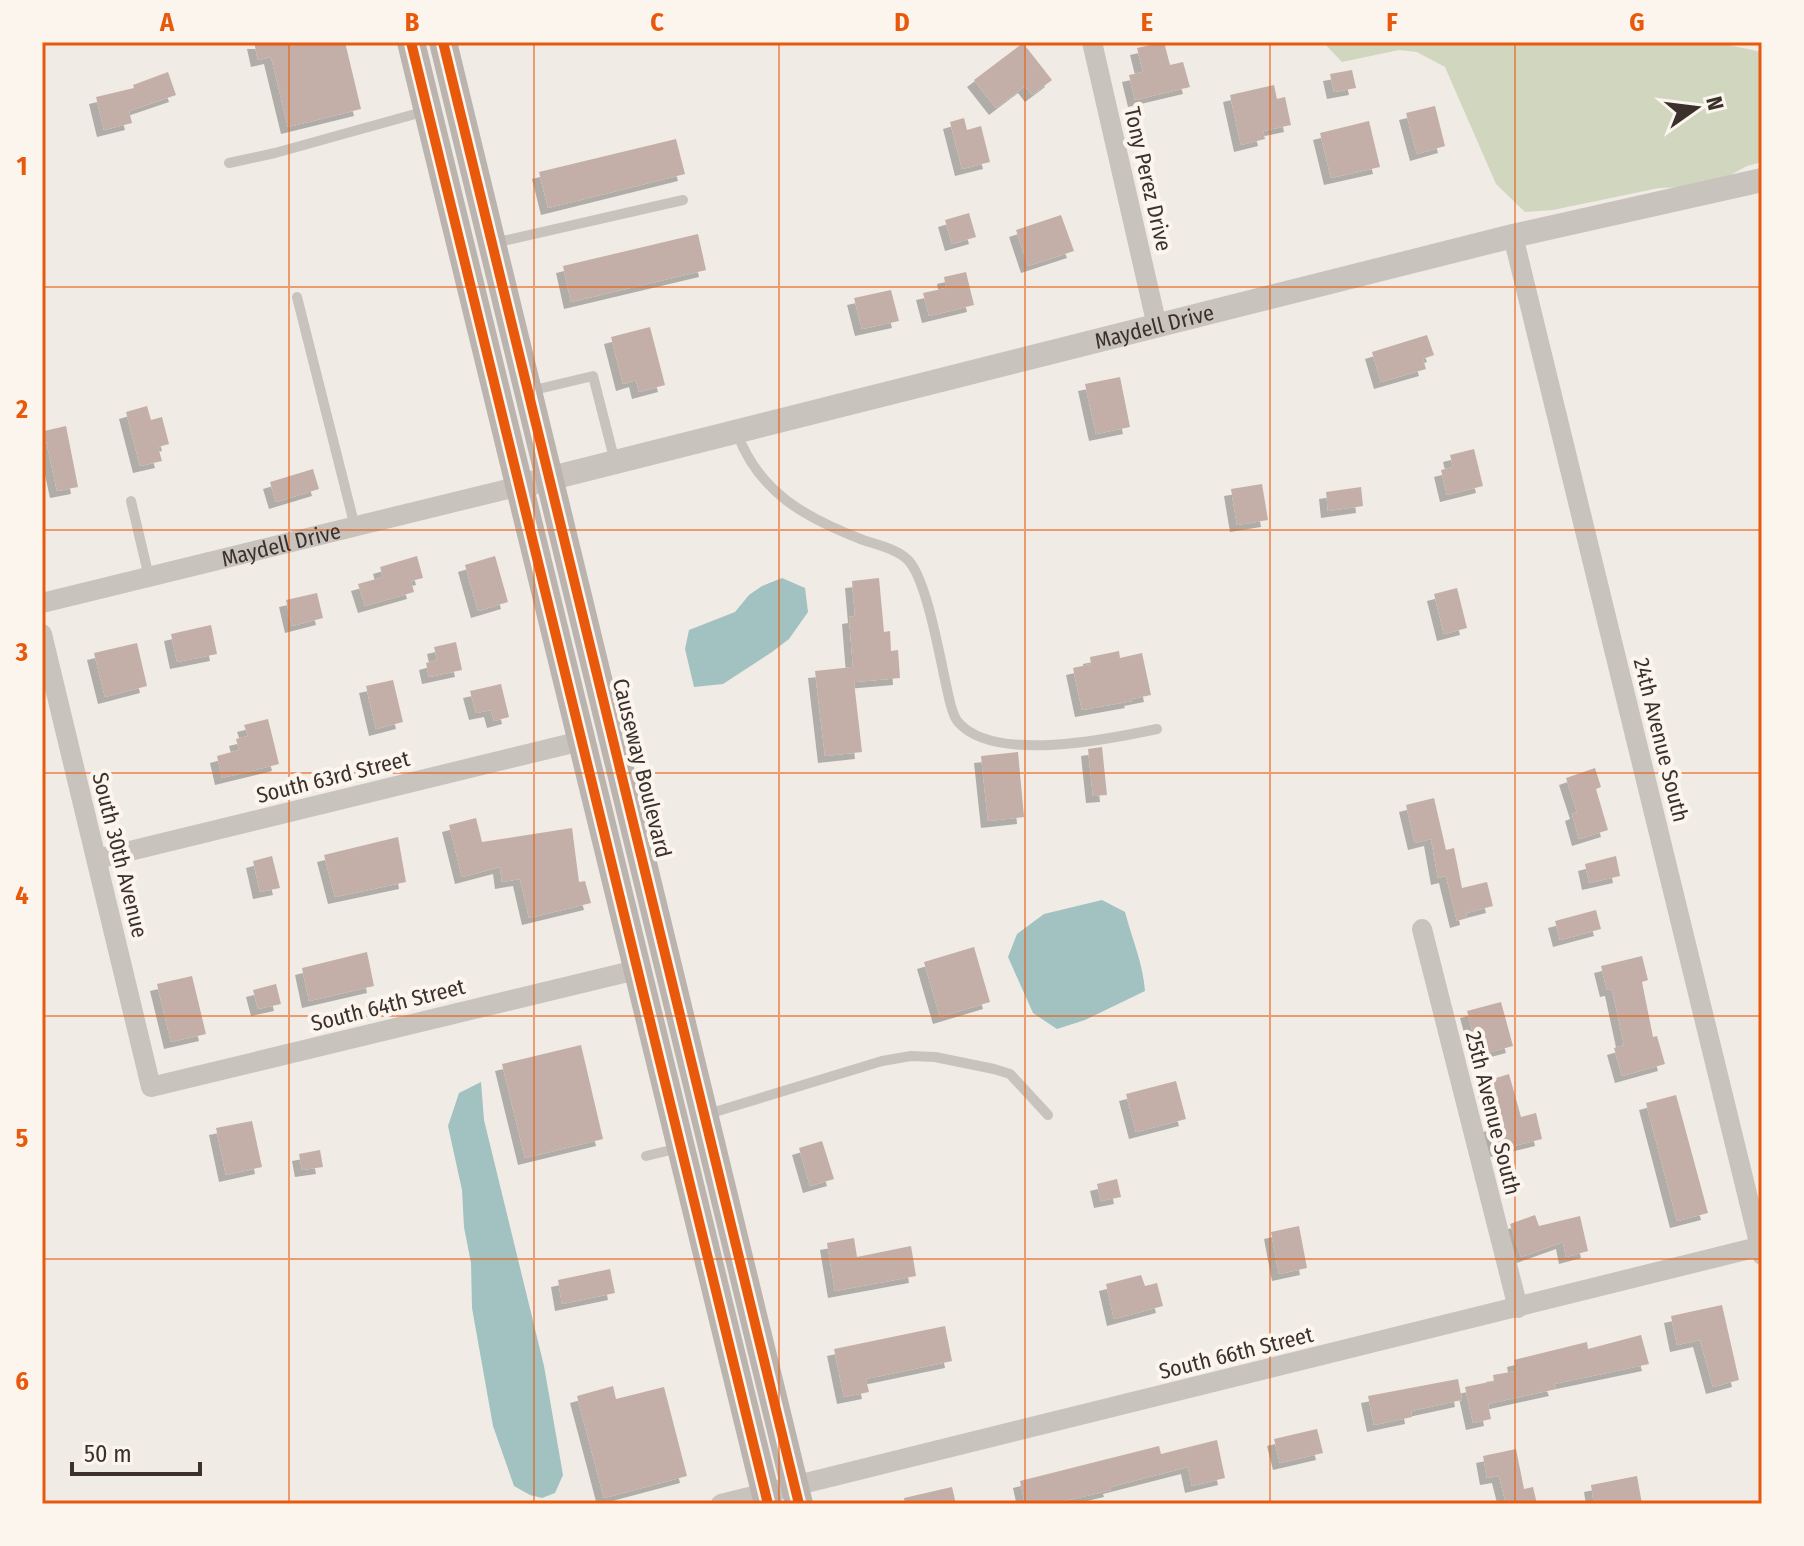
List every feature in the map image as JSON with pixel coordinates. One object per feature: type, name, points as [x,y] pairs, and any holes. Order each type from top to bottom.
[{"type":"main road","points":[[411,42],[767,1499]]},
{"type":"main road","name":"Causeway Boulevard","points":[[443,42],[746,1276],[797,1496]]},
{"type":"main road","points":[[681,1148],[695,1153],[702,1167],[720,1238],[746,1276]]},
{"type":"street","name":"Tony Perez Drive","points":[[1092,42],[1157,326]]},
{"type":"street","name":"Maydell Drive","points":[[42,603],[1513,236],[1762,180]]},
{"type":"street","name":"24th Avenue South","points":[[1513,236],[1761,1249]]},
{"type":"street","name":"South 30th Avenue","points":[[42,634],[151,1087]]},
{"type":"street","name":"South 63rd Street","points":[[97,859],[581,741]]},
{"type":"street","name":"25th Avenue South","points":[[1422,929],[1518,1308]]},
{"type":"street","name":"South 64th Street","points":[[151,1087],[636,970]]},
{"type":"street","name":"South 66th Street","points":[[721,1504],[797,1496],[1518,1308],[1761,1249]]},
{"type":"lane","points":[[229,163],[428,111]]},
{"type":"lane","points":[[492,243],[683,200]]},
{"type":"lane","points":[[297,297],[355,527]]},
{"type":"lane","points":[[528,391],[593,376],[615,462]]},
{"type":"lane","points":[[737,431],[754,470],[780,496],[821,522],[893,550],[907,559],[920,579],[951,706],[960,724],[982,736],[1027,746],[1078,743],[1157,729]]},
{"type":"lane","points":[[131,501],[149,577]]},
{"type":"lane","points":[[706,1115],[867,1065],[911,1056],[935,1057],[1010,1074],[1048,1115]]},
{"type":"lane","points":[[646,1156],[681,1148]]},
{"type":"green space","points":[[1323,42],[1714,42],[1762,52],[1762,162],[1747,166],[1710,186],[1659,188],[1553,210],[1525,212],[1496,184],[1445,67],[1417,52],[1399,50],[1342,62]]},
{"type":"water","points":[[782,578],[805,588],[808,612],[789,639],[723,684],[694,687],[685,649],[689,630],[735,612],[749,595]]},
{"type":"water","points":[[1102,900],[1125,912],[1140,961],[1145,991],[1085,1020],[1057,1029],[1033,1013],[1008,957],[1017,934],[1044,914]]},
{"type":"water","points":[[481,1082],[484,1120],[544,1366],[563,1475],[555,1493],[542,1498],[514,1486],[493,1426],[472,1308],[471,1263],[464,1227],[462,1190],[448,1126],[459,1093]]},
{"type":"building","points":[[254,42],[345,42],[361,109],[288,127],[271,57],[258,60]]},
{"type":"building","points":[[1164,42],[1170,65],[1183,62],[1190,87],[1135,100],[1129,75],[1143,72],[1137,48]]},
{"type":"building","points":[[1023,43],[1052,80],[1032,95],[1025,86],[996,108],[974,80]]},
{"type":"building","points":[[1352,70],[1356,88],[1334,92],[1330,74]]},
{"type":"building","points":[[168,72],[176,95],[129,111],[132,123],[104,130],[96,97],[134,88],[133,85]]},
{"type":"building","points":[[1274,85],[1277,99],[1285,97],[1291,125],[1263,131],[1265,139],[1241,145],[1230,95]]},
{"type":"building","points":[[1435,106],[1445,146],[1417,154],[1406,113]]},
{"type":"building","points":[[964,118],[967,130],[981,126],[990,162],[962,169],[950,122]]},
{"type":"building","points":[[1369,121],[1380,167],[1331,178],[1320,133]]},
{"type":"building","points":[[676,139],[685,174],[548,208],[539,172]]},
{"type":"building","points":[[969,213],[976,237],[952,244],[945,220]]},
{"type":"building","points":[[1061,215],[1074,251],[1028,266],[1016,230]]},
{"type":"building","points":[[698,234],[706,270],[571,302],[563,266]]},
{"type":"building","points":[[966,272],[974,305],[929,316],[923,293],[946,288],[944,277]]},
{"type":"building","points":[[891,290],[899,321],[862,329],[854,298]]},
{"type":"building","points":[[650,327],[665,385],[639,392],[636,380],[623,384],[611,337]]},
{"type":"building","points":[[1427,335],[1434,355],[1423,359],[1426,369],[1381,382],[1372,352]]},
{"type":"building","points":[[1120,377],[1130,427],[1096,434],[1085,384]]},
{"type":"building","points":[[147,406],[151,420],[162,417],[169,444],[158,447],[162,461],[140,466],[126,412]]},
{"type":"building","points":[[66,426],[78,487],[57,491],[44,431]]},
{"type":"building","points":[[1474,449],[1483,486],[1447,495],[1441,470],[1453,467],[1450,455]]},
{"type":"building","points":[[313,469],[319,489],[276,502],[270,482]]},
{"type":"building","points":[[1262,484],[1268,520],[1237,525],[1231,489]]},
{"type":"building","points":[[1361,487],[1363,506],[1328,511],[1326,492]]},
{"type":"building","points":[[417,556],[423,578],[411,581],[414,592],[365,606],[358,584],[383,577],[380,567]]},
{"type":"building","points":[[495,556],[508,602],[478,611],[465,565]]},
{"type":"building","points":[[879,578],[884,632],[890,631],[891,651],[898,650],[900,678],[854,682],[862,752],[825,756],[815,671],[853,667],[849,617],[855,616],[852,581]]},
{"type":"building","points":[[1457,588],[1467,628],[1444,634],[1434,594]]},
{"type":"building","points":[[317,593],[323,618],[292,626],[286,600]]},
{"type":"building","points":[[211,625],[217,654],[177,662],[171,634]]},
{"type":"building","points":[[456,642],[462,670],[429,677],[426,663],[437,660],[434,647]]},
{"type":"building","points":[[137,643],[147,686],[105,697],[94,653]]},
{"type":"building","points":[[1119,651],[1120,658],[1142,653],[1151,695],[1082,710],[1073,668],[1091,664],[1090,657]]},
{"type":"building","points":[[393,680],[403,722],[376,729],[366,686]]},
{"type":"building","points":[[501,684],[509,717],[494,721],[491,710],[476,713],[470,691]]},
{"type":"building","points":[[268,719],[279,764],[222,778],[217,756],[239,750],[236,739],[248,736],[244,725]]},
{"type":"building","points":[[1102,747],[1107,795],[1093,796],[1088,749]]},
{"type":"building","points":[[1018,752],[1024,817],[988,821],[981,756]]},
{"type":"building","points":[[1595,768],[1601,787],[1596,789],[1608,830],[1579,839],[1572,814],[1577,812],[1566,778]]},
{"type":"building","points":[[1434,798],[1446,850],[1454,848],[1462,888],[1487,882],[1493,906],[1466,913],[1467,918],[1457,921],[1446,876],[1438,878],[1431,839],[1415,843],[1406,805]]},
{"type":"building","points":[[476,818],[482,842],[572,828],[579,882],[585,881],[591,903],[529,918],[520,879],[502,882],[500,867],[462,877],[449,825]]},
{"type":"building","points":[[398,837],[406,882],[335,897],[324,855]]},
{"type":"building","points":[[272,856],[280,888],[260,892],[253,861]]},
{"type":"building","points":[[1616,856],[1620,876],[1589,883],[1585,864]]},
{"type":"building","points":[[1596,910],[1601,929],[1560,940],[1555,921]]},
{"type":"building","points":[[974,947],[990,1002],[940,1017],[924,962]]},
{"type":"building","points":[[367,952],[374,986],[309,1001],[302,968]]},
{"type":"building","points":[[1642,956],[1648,980],[1642,982],[1653,1037],[1657,1036],[1665,1064],[1622,1076],[1614,1048],[1624,1045],[1612,989],[1607,990],[1601,966]]},
{"type":"building","points":[[192,976],[206,1034],[171,1042],[157,984]]},
{"type":"building","points":[[276,984],[281,1004],[258,1009],[253,990]]},
{"type":"building","points":[[1501,1002],[1513,1046],[1479,1055],[1467,1011]]},
{"type":"building","points":[[581,1045],[603,1139],[525,1158],[502,1064]]},
{"type":"building","points":[[1509,1074],[1521,1117],[1536,1113],[1542,1139],[1497,1150],[1490,1125],[1495,1124],[1483,1082]]},
{"type":"building","points":[[1176,1081],[1186,1119],[1136,1132],[1126,1094]]},
{"type":"building","points":[[1676,1095],[1708,1213],[1677,1221],[1646,1103]]},
{"type":"building","points":[[252,1121],[262,1167],[226,1175],[216,1128]]},
{"type":"building","points":[[822,1141],[834,1179],[810,1186],[799,1148]]},
{"type":"building","points":[[320,1150],[323,1167],[302,1170],[299,1154]]},
{"type":"building","points":[[1117,1179],[1121,1197],[1101,1201],[1097,1184]]},
{"type":"building","points":[[1535,1215],[1539,1226],[1580,1216],[1588,1251],[1566,1257],[1563,1242],[1521,1257],[1510,1224]]},
{"type":"building","points":[[1299,1226],[1307,1268],[1279,1274],[1271,1232]]},
{"type":"building","points":[[854,1238],[857,1257],[911,1246],[916,1276],[835,1291],[827,1243]]},
{"type":"building","points":[[610,1269],[615,1293],[562,1304],[558,1280]]},
{"type":"building","points":[[1141,1275],[1145,1286],[1157,1283],[1163,1306],[1114,1319],[1106,1284]]},
{"type":"building","points":[[1722,1305],[1739,1380],[1713,1387],[1700,1340],[1677,1345],[1671,1316]]},
{"type":"building","points":[[945,1326],[952,1361],[866,1379],[869,1392],[844,1397],[834,1349]]},
{"type":"building","points":[[1641,1335],[1649,1364],[1554,1384],[1556,1389],[1488,1404],[1491,1419],[1473,1423],[1465,1387],[1494,1381],[1493,1375],[1516,1371],[1514,1360],[1587,1342],[1588,1349]]},
{"type":"building","points":[[1458,1379],[1462,1400],[1411,1411],[1412,1417],[1374,1425],[1368,1396]]},
{"type":"building","points":[[613,1386],[616,1399],[664,1387],[687,1476],[604,1498],[577,1396]]},
{"type":"building","points":[[1317,1429],[1323,1453],[1280,1463],[1274,1439]]},
{"type":"building","points":[[1217,1440],[1225,1478],[1192,1486],[1188,1467],[1073,1499],[1025,1504],[1020,1481],[1159,1446],[1161,1454]]},
{"type":"building","points":[[1516,1449],[1524,1489],[1533,1487],[1537,1504],[1506,1504],[1499,1476],[1487,1478],[1483,1456]]},
{"type":"building","points":[[1637,1476],[1642,1504],[1594,1504],[1591,1485]]},
{"type":"building","points":[[952,1487],[956,1504],[905,1504],[904,1498]]},
{"type":"cycle path","points":[[411,42],[768,1504]]},
{"type":"cycle path","points":[[443,42],[799,1504]]}]
